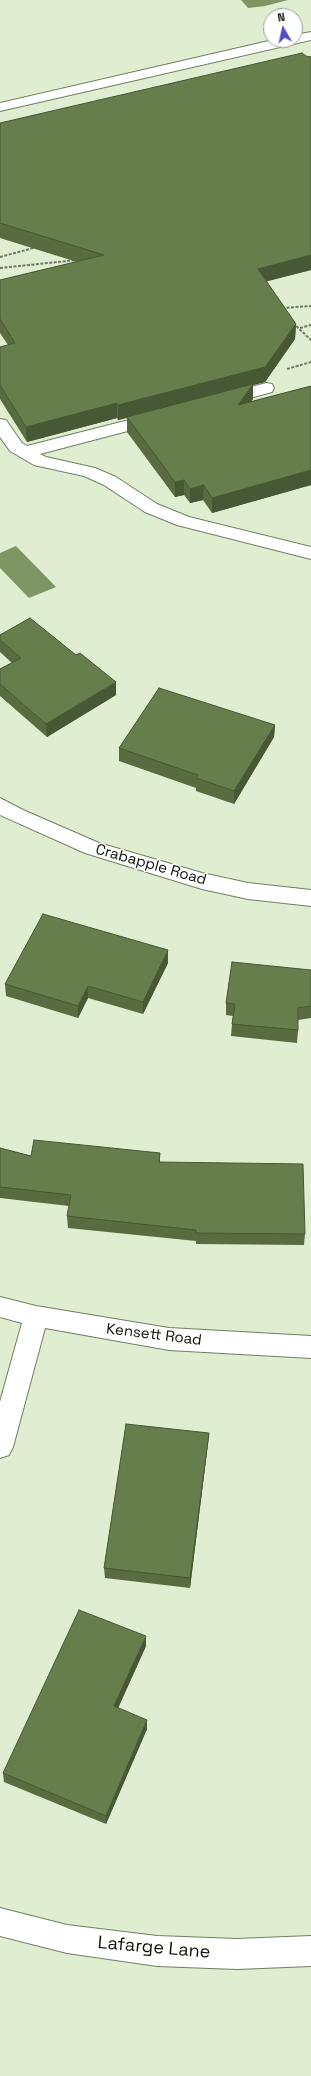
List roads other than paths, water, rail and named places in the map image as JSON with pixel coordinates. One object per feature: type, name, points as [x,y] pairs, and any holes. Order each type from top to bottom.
[{"type":"street","points":[[0,107],[269,48]]},
{"type":"street","points":[[206,404],[266,388]]},
{"type":"street","points":[[25,452],[168,414]]},
{"type":"street","points":[[0,424],[16,447],[40,461],[89,472],[126,490],[138,501],[183,521],[311,553]]},
{"type":"street","name":"Crabapple Road","points":[[0,805],[16,815],[92,848],[187,877],[248,891],[311,898]]},
{"type":"street","name":"Kensett Road","points":[[0,1307],[36,1316],[169,1339],[311,1347]]},
{"type":"street","points":[[0,1447],[36,1316]]},
{"type":"street","name":"Lafarge Lane","points":[[0,1922],[22,1929],[67,1939],[158,1951],[237,1954],[311,1951]]}]
